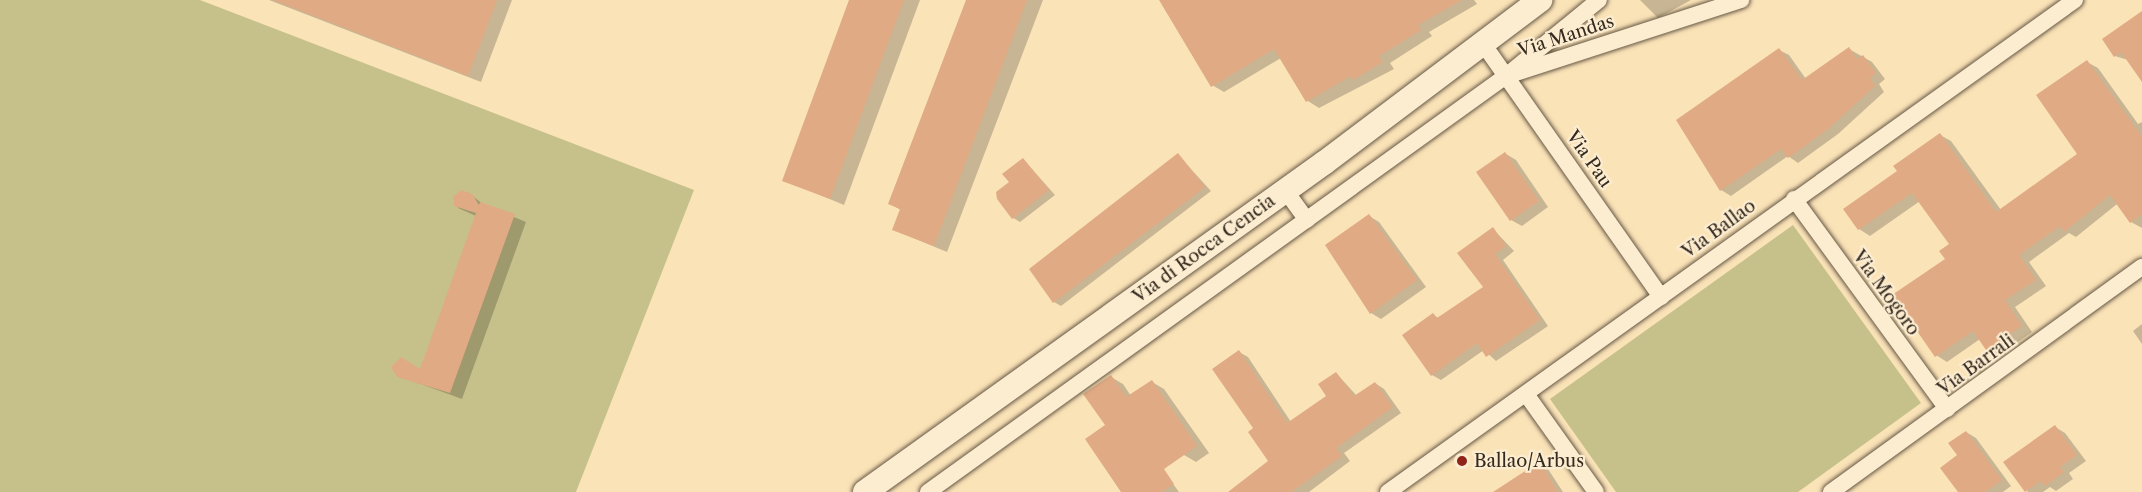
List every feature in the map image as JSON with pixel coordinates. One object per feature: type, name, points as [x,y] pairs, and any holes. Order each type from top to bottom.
[{"type":"main road","name":"Via di Rocca Cencia","points":[[866,492],[1484,45],[1539,0]]},
{"type":"street","name":"Via di Rocca Cencia","points":[[928,492],[1506,76],[1599,0]]},
{"type":"street","name":"Via Mandas","points":[[1506,76],[1741,0]]},
{"type":"street","name":"Via Ballao","points":[[1388,492],[1794,199],[2075,0]]},
{"type":"street","name":"Via Pau","points":[[1484,45],[1661,297]]},
{"type":"street","points":[[1285,190],[1307,220]]},
{"type":"street","name":"Via Mogoro","points":[[1794,199],[1947,410]]},
{"type":"street","name":"Via Barrali","points":[[1831,492],[2142,267]]},
{"type":"street","points":[[1526,394],[1596,492]]},
{"type":"shaded area","points":[[0,0],[200,0],[694,190],[576,492],[0,492]]},
{"type":"shaded area","points":[[1793,225],[1921,403],[1798,492],[1616,492],[1550,399]]},
{"type":"building","points":[[273,0],[497,0],[468,76]]},
{"type":"building","points":[[849,0],[904,0],[830,199],[782,181]]},
{"type":"building","points":[[966,0],[1027,0],[934,246],[892,230],[900,209],[888,204]]},
{"type":"building","points":[[1159,0],[1462,0],[1418,25],[1421,30],[1379,56],[1383,62],[1353,80],[1351,76],[1306,102],[1274,49],[1211,87]]},
{"type":"building","points":[[2142,11],[2142,82],[2121,52],[2114,57],[2102,39]]},
{"type":"building","points":[[1849,47],[1857,59],[1863,55],[1876,73],[1870,78],[1875,86],[1828,129],[1788,158],[1781,149],[1720,191],[1676,120],[1779,48],[1802,80]]},
{"type":"building","points":[[2087,60],[2142,137],[2142,214],[2130,223],[2110,195],[2064,232],[2060,226],[2019,255],[2036,280],[2005,300],[2022,326],[1986,350],[1973,331],[1935,357],[1892,295],[1945,259],[1939,251],[1949,244],[1912,193],[1858,230],[1843,209],[1897,171],[1893,166],[1940,133],[1996,212],[2077,154],[2036,95]]},
{"type":"building","points":[[1505,152],[1539,201],[1510,221],[1476,172]]},
{"type":"building","points":[[1178,153],[1205,187],[1053,303],[1029,269]]},
{"type":"building","points":[[1023,158],[1049,190],[1012,219],[997,199],[996,192],[1009,182],[1002,174]]},
{"type":"building","points":[[461,190],[472,194],[479,205],[480,202],[515,214],[450,393],[397,377],[391,367],[401,357],[420,369],[476,213],[454,206],[453,197]]},
{"type":"building","points":[[1369,214],[1417,280],[1370,314],[1325,245]]},
{"type":"building","points":[[1493,227],[1506,246],[1495,254],[1540,320],[1486,357],[1477,343],[1431,376],[1402,335],[1433,313],[1437,318],[1483,287],[1457,253]]},
{"type":"building","points":[[1239,350],[1287,423],[1326,396],[1318,384],[1336,372],[1354,396],[1375,382],[1393,407],[1336,448],[1342,456],[1291,492],[1228,492],[1268,461],[1248,432],[1253,428],[1212,369]]},
{"type":"building","points":[[1111,375],[1126,397],[1152,380],[1197,446],[1164,469],[1174,484],[1162,492],[1121,492],[1085,439],[1105,425],[1083,394]]},
{"type":"building","points":[[2055,425],[2077,455],[2060,467],[2064,472],[2045,486],[2041,481],[2025,492],[2003,462]]},
{"type":"building","points":[[1966,431],[2002,480],[1985,492],[1958,492],[1940,468],[1957,455],[1948,443]]},
{"type":"building","points":[[1539,462],[1558,492],[1493,492]]},
{"type":"place","name":"Ballao/Arbus","points":[[1462,461]]}]
